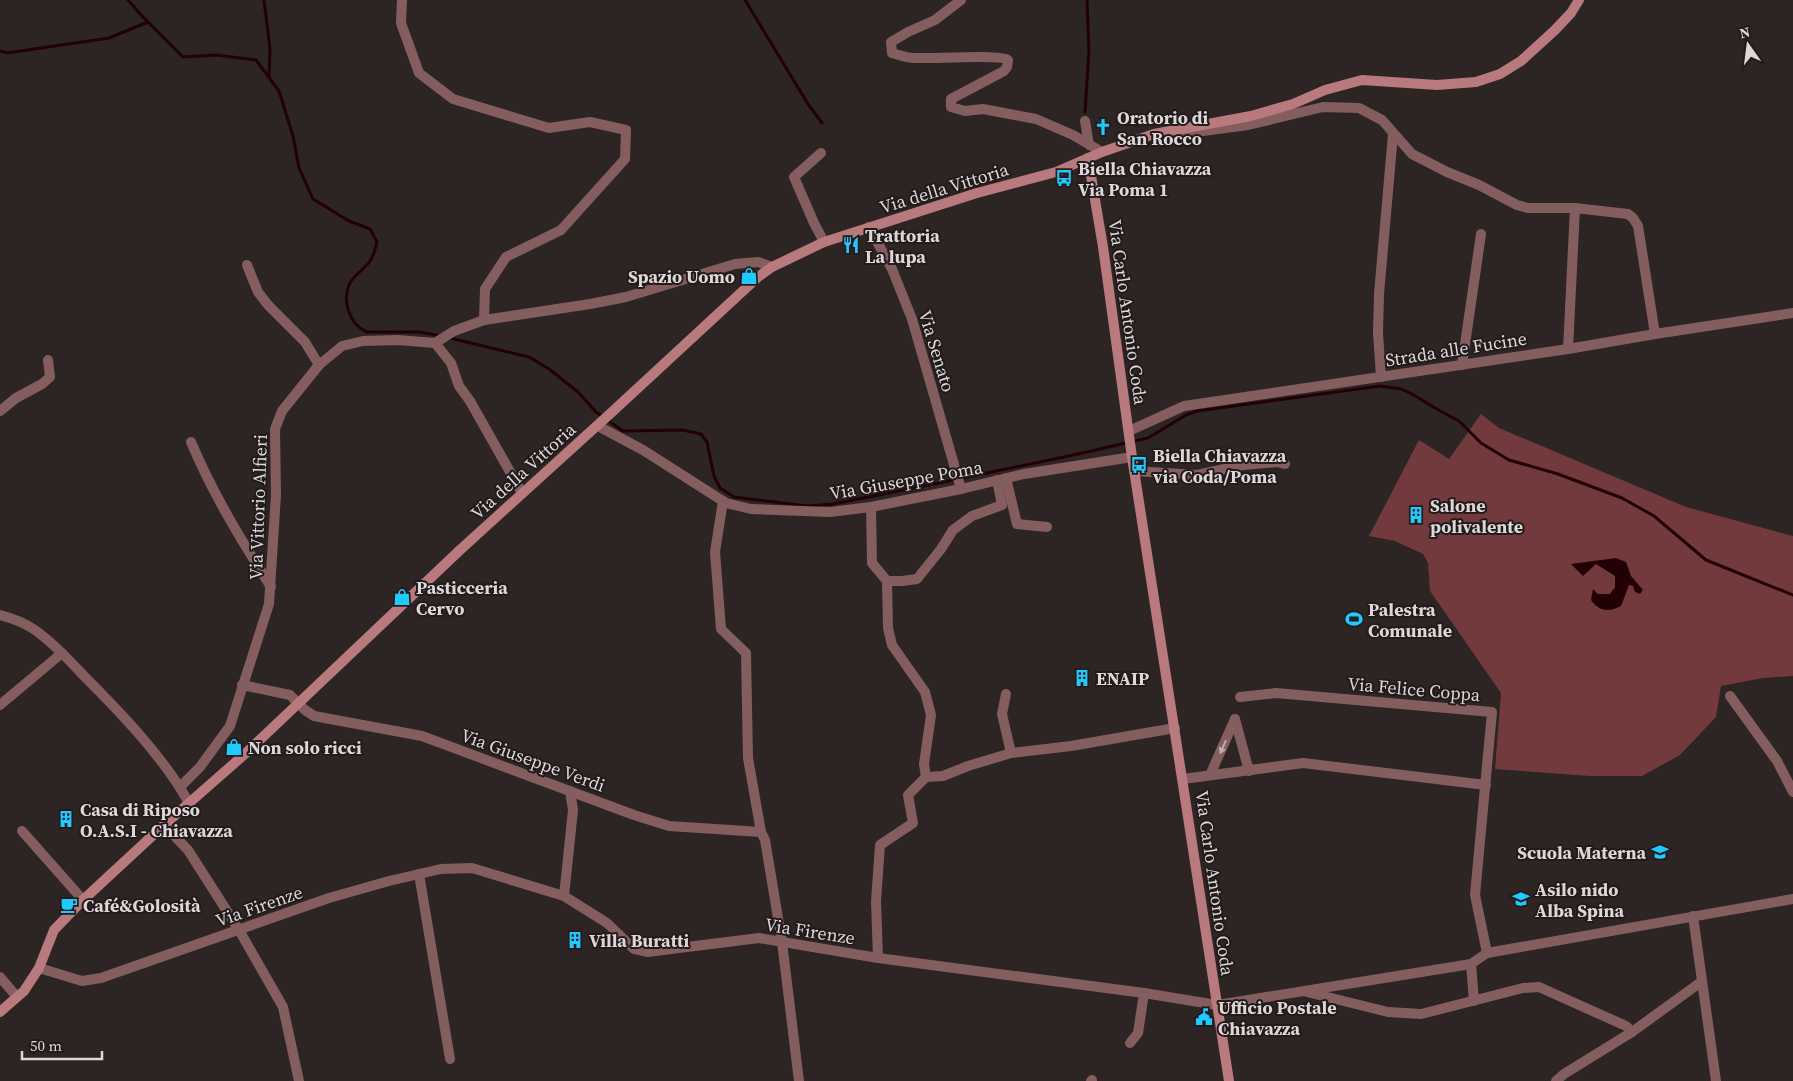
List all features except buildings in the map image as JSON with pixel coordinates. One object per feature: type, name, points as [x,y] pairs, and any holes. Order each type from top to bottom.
[{"type":"street","points":[[402,0],[401,23],[419,73],[454,99],[548,128],[590,122],[626,130],[625,159],[561,230],[506,257],[485,289],[484,320]]},
{"type":"street","points":[[961,0],[935,20],[891,42],[892,53],[912,58],[948,59],[994,56],[1005,58],[1008,60],[1004,71],[951,99],[951,107],[965,111],[983,109],[1036,119],[1073,135],[1102,152]]},
{"type":"street","name":"Via della Vittoria","points":[[39,968],[54,930],[83,900],[246,752],[522,493],[601,423],[758,277],[772,267],[824,242],[977,192],[1056,172],[1102,152],[1154,134],[1259,114],[1293,104],[1325,90],[1362,80],[1437,84],[1476,82],[1500,74],[1520,60],[1555,30],[1576,7],[1579,0]]},
{"type":"street","points":[[1177,131],[1188,133],[1218,130],[1323,107],[1359,108],[1382,120],[1412,154],[1517,205],[1528,208],[1575,208],[1628,214],[1638,226],[1655,334]]},
{"type":"street","points":[[1085,121],[1090,144]]},
{"type":"street","points":[[1382,377],[1378,333],[1379,294],[1393,134]]},
{"type":"street","points":[[821,153],[794,177],[814,224],[824,242]]},
{"type":"street","name":"Via Carlo Antonio Coda","points":[[1088,158],[1103,247],[1134,471],[1184,779],[1229,1081]]},
{"type":"street","points":[[1568,349],[1575,208]]},
{"type":"street","name":"Via Senato","points":[[869,227],[892,269],[912,319],[961,489]]},
{"type":"street","points":[[1462,365],[1481,234]]},
{"type":"street","points":[[522,493],[470,401],[459,386],[451,363],[435,343],[454,331],[484,320],[590,304],[626,296],[735,264],[758,262],[772,267]]},
{"type":"street","points":[[247,265],[258,292],[268,305],[305,342],[319,365]]},
{"type":"street","name":"Strada alle Fucine","points":[[1129,431],[1184,406],[1568,349],[1793,313]]},
{"type":"street","name":"Via Vittorio Alfieri","points":[[180,787],[200,767],[230,726],[270,604],[276,495],[275,429],[282,411],[319,365],[342,346],[363,341],[398,340],[435,343]]},
{"type":"street","points":[[0,411],[16,398],[42,384],[50,377],[48,360]]},
{"type":"street","name":"Via Giuseppe Poma","points":[[601,423],[723,501],[751,509],[830,512],[871,507],[1002,479],[1132,457]]},
{"type":"street","points":[[192,442],[205,475],[235,531],[271,587]]},
{"type":"street","points":[[1134,471],[1197,475],[1243,465],[1277,462],[1285,464]]},
{"type":"street","points":[[887,581],[917,579],[941,549],[953,530],[972,516],[1002,505],[1002,479]]},
{"type":"street","name":"Via Giuseppe Poma","points":[[1002,479],[1017,524],[1048,527]]},
{"type":"street","points":[[723,501],[715,552],[721,629],[746,653],[748,758],[761,832],[765,840],[782,942],[799,1081]]},
{"type":"street","points":[[871,507],[872,563],[887,581],[888,628],[892,645],[925,692],[931,715],[924,764],[926,777]]},
{"type":"street","points":[[0,615],[10,617],[34,629],[62,653],[133,727],[180,787],[189,803]]},
{"type":"street","points":[[0,705],[62,653]]},
{"type":"street","name":"Via Giuseppe Verdi","points":[[242,685],[290,696],[314,716],[422,736],[634,815],[669,826],[761,832]]},
{"type":"street","name":"Via Felice Coppa","points":[[1240,698],[1276,692],[1492,712],[1475,895],[1487,953]]},
{"type":"street","points":[[1006,694],[1002,714],[1010,753]]},
{"type":"street","points":[[1730,696],[1777,761],[1793,792]]},
{"type":"street","name":"Via Carlo Antonio Coda","points":[[1210,775],[1235,719],[1249,771]]},
{"type":"street","points":[[878,958],[876,901],[880,845],[913,823],[908,795],[926,777],[943,776],[1010,753],[1071,746],[1175,728]]},
{"type":"street","name":"Via Carlo Antonio Coda","points":[[1184,779],[1303,763],[1486,785]]},
{"type":"street","points":[[564,896],[573,810],[570,791]]},
{"type":"street","points":[[164,825],[188,850],[284,1007],[299,1081]]},
{"type":"street","points":[[22,832],[83,900]]},
{"type":"street","name":"Via Firenze","points":[[39,968],[82,981],[101,978],[329,898],[441,869],[472,868],[564,896],[607,923],[634,949],[647,952],[759,938],[878,958],[1144,992],[1217,1005]]},
{"type":"street","points":[[419,874],[450,1059]]},
{"type":"street","points":[[1217,1005],[1471,964],[1487,953],[1793,899]]},
{"type":"street","points":[[1693,916],[1716,1081]]},
{"type":"street","points":[[1471,964],[1474,1001]]},
{"type":"street","points":[[0,1012],[24,991],[39,968]]},
{"type":"street","points":[[0,977],[17,998]]},
{"type":"street","points":[[1556,1081],[1564,1074],[1632,1032],[1701,982]]},
{"type":"street","points":[[1303,991],[1388,1012],[1421,1014],[1523,988],[1539,988],[1626,1026],[1632,1032]]},
{"type":"street","points":[[1130,1043],[1138,1033],[1144,992]]},
{"type":"shaded area","points":[[1481,414],[1499,428],[1686,507],[1793,536],[1793,676],[1763,678],[1721,686],[1716,717],[1680,755],[1642,776],[1590,776],[1495,769],[1501,693],[1430,591],[1428,563],[1423,554],[1395,541],[1369,536],[1419,440],[1449,459]]},
{"type":"shaded area","points":[[1616,558],[1626,562],[1631,576],[1643,590],[1640,594],[1635,592],[1633,586],[1629,585],[1621,606],[1604,610],[1591,600],[1593,589],[1598,594],[1610,594],[1615,587],[1615,576],[1596,564],[1583,576],[1571,564]]},
{"type":"waterway","points":[[128,0],[183,57],[216,55],[256,60],[279,91],[293,136],[299,168],[313,199],[349,221],[370,229],[377,242],[371,259],[353,278],[347,292],[347,305],[356,324],[367,332],[420,332],[441,336]]},
{"type":"waterway","points":[[264,0],[270,49],[269,76]]},
{"type":"waterway","points":[[745,0],[808,104],[822,123]]},
{"type":"waterway","points":[[1085,112],[1089,50],[1087,0]]},
{"type":"waterway","points":[[0,51],[7,53],[109,38],[148,22]]},
{"type":"waterway","points":[[450,338],[529,357],[549,369],[578,392],[596,412],[623,431],[683,430],[701,434],[707,442],[714,476],[720,488],[734,497],[808,506],[833,504],[939,483],[1148,438],[1186,415],[1197,411],[1380,386],[1401,389],[1459,421],[1481,443],[1509,460],[1558,474],[1622,498],[1654,516],[1706,560],[1793,595]]},
{"type":"place","name":"Oratorio di San Rocco","points":[[1103,127]]},
{"type":"place","name":"Biella Chiavazza Via Poma 1","points":[[1064,178]]},
{"type":"place","name":"Trattoria La lupa","points":[[851,245]]},
{"type":"place","name":"Spazio Uomo","points":[[749,276]]},
{"type":"place","name":"Biella Chiavazza via Coda/Poma","points":[[1139,465]]},
{"type":"place","name":"Salone polivalente","points":[[1416,515]]},
{"type":"place","name":"Pasticceria Cervo","points":[[402,597]]},
{"type":"place","name":"Palestra Comunale","points":[[1354,619]]},
{"type":"place","name":"ENAIP","points":[[1082,678]]},
{"type":"place","name":"Non solo ricci","points":[[234,747]]},
{"type":"place","name":"Casa di Riposo O.A.S.I - Chiavazza","points":[[66,819]]},
{"type":"place","name":"Scuola Materna","points":[[1660,852]]},
{"type":"place","name":"Asilo nido Alba Spina","points":[[1521,899]]},
{"type":"place","name":"Café&Golosità","points":[[69,905]]},
{"type":"place","name":"Villa Buratti","points":[[575,940]]},
{"type":"place","name":"Ufficio Postale Chiavazza","points":[[1204,1017]]}]
